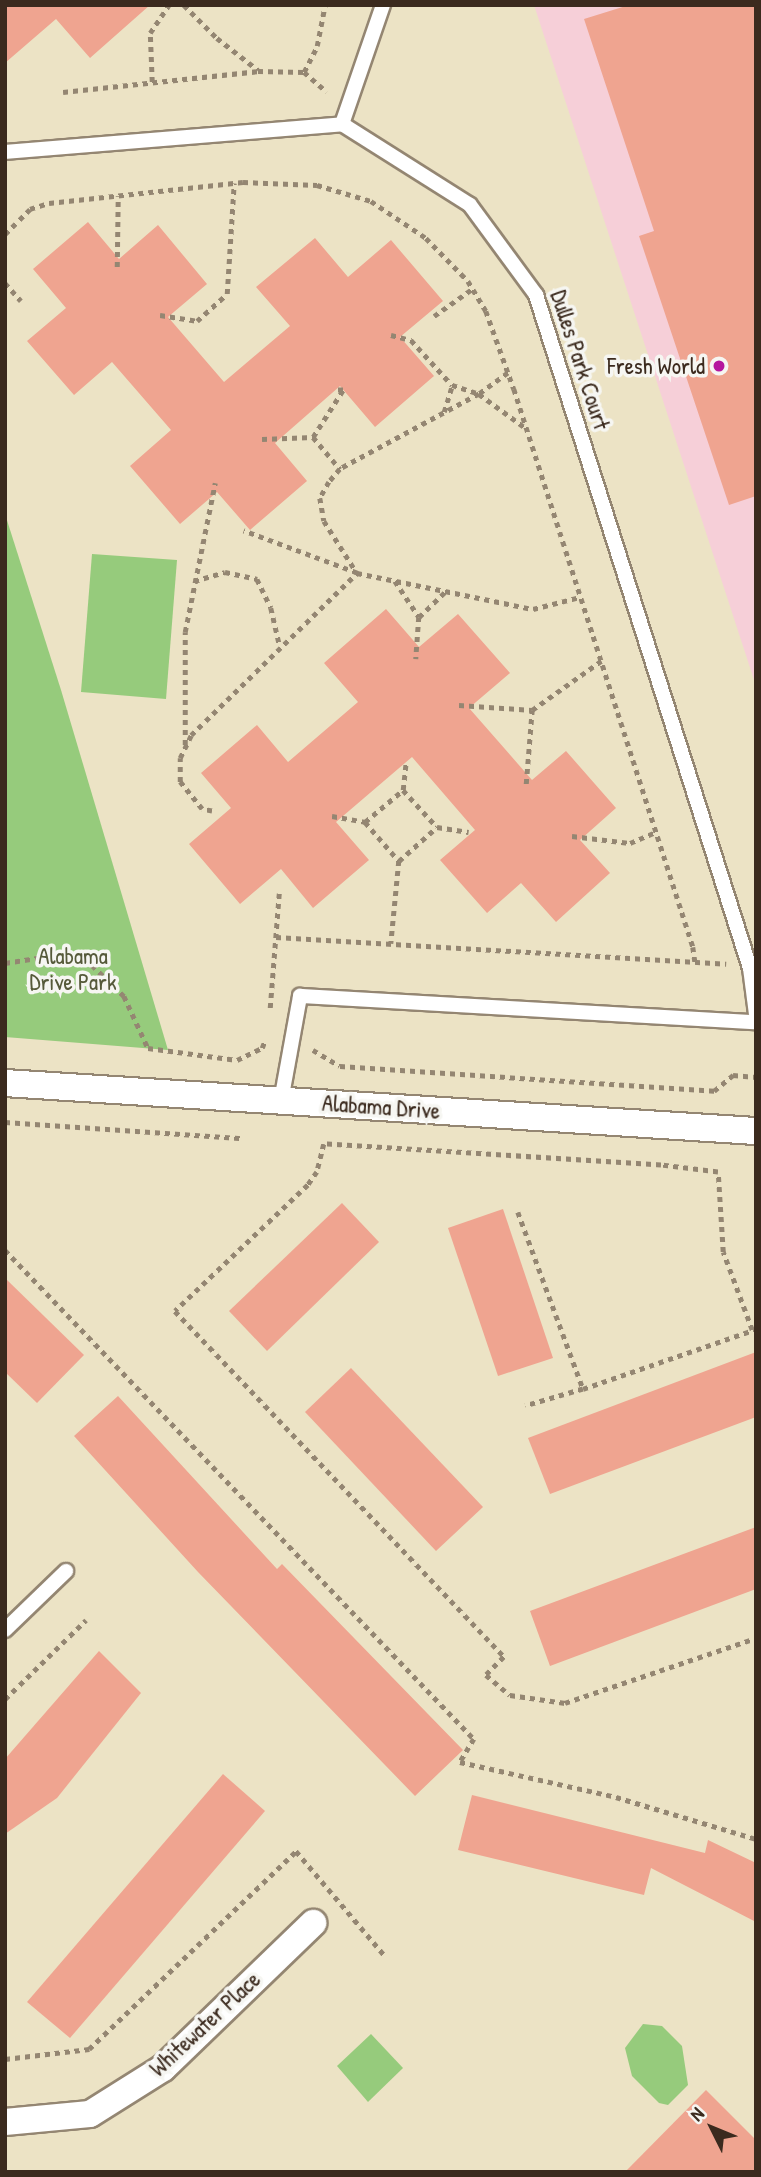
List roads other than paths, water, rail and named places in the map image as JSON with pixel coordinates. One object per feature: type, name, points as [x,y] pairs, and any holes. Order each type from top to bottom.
[{"type":"street","name":"Alabama Drive","points":[[5,1083],[756,1131]]},
{"type":"street","name":"Whitewater Place","points":[[5,2122],[90,2114],[163,2068],[313,1923]]},
{"type":"lane","points":[[5,152],[342,124],[383,5]]},
{"type":"lane","name":"Dulles Park Court","points":[[342,124],[470,205],[536,295],[750,968],[756,1014]]},
{"type":"lane","points":[[281,1101],[300,996],[756,1022]]},
{"type":"lane","points":[[5,1630],[66,1571]]},
{"type":"place","name":"Fresh World","points":[[719,366]]},
{"type":"park label","name":"Alabama Drive Park","points":[[73,969]]}]
